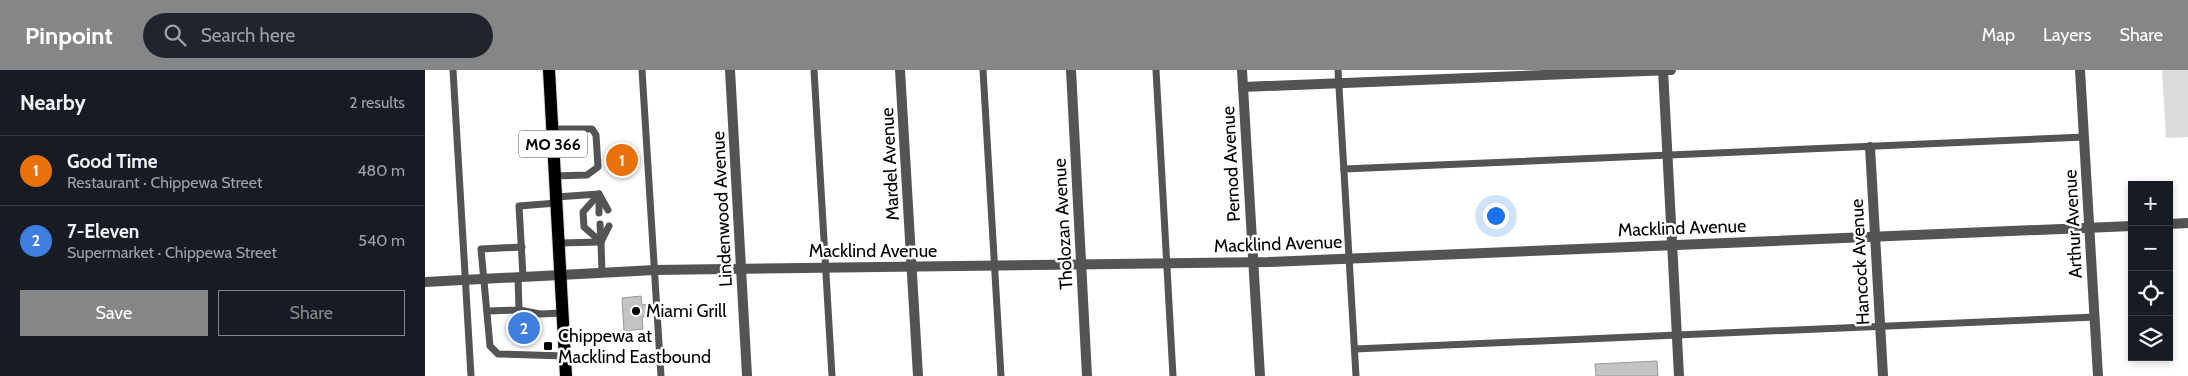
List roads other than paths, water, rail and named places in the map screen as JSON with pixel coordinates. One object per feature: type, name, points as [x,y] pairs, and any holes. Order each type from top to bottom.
[{"type":"main road","name":"MO 366","points":[[549,70],[566,376]]},
{"type":"street","name":"Lindenwood Avenue","points":[[730,70],[747,376]]},
{"type":"street","name":"Mardel Avenue","points":[[901,70],[918,376]]},
{"type":"street","name":"Tholozan Avenue","points":[[1071,70],[1087,376]]},
{"type":"street","name":"Pernod Avenue","points":[[1242,70],[1260,376]]},
{"type":"street","points":[[1663,70],[1679,376]]},
{"type":"street","points":[[1243,87],[1339,83],[1426,75],[1671,70]]},
{"type":"street","name":"Arthur Avenue","points":[[2081,70],[2098,376]]},
{"type":"street","name":"Hancock Avenue","points":[[1869,147],[1883,376]]},
{"type":"street","points":[[2173,224],[2188,223]]},
{"type":"street","name":"Macklind Avenue","points":[[425,282],[655,270],[1254,262],[2128,226]]},
{"type":"lane","points":[[453,70],[471,376]]},
{"type":"lane","points":[[642,70],[661,376]]},
{"type":"lane","points":[[814,70],[832,376]]},
{"type":"lane","points":[[983,70],[1001,376]]},
{"type":"lane","points":[[1156,70],[1173,376]]},
{"type":"lane","points":[[1338,70],[1356,376]]},
{"type":"lane","points":[[552,129],[592,129],[595,135],[598,167],[587,175],[555,176]]},
{"type":"lane","points":[[1344,169],[2084,137]]},
{"type":"lane","points":[[519,310],[522,247],[519,206],[599,194]]},
{"type":"lane","points":[[599,194],[608,210]]},
{"type":"lane","points":[[599,194],[599,213]]},
{"type":"lane","points":[[599,194],[583,212],[584,227],[601,242]]},
{"type":"lane","points":[[600,224],[602,273]]},
{"type":"lane","points":[[601,242],[609,226]]},
{"type":"lane","points":[[559,243],[601,242]]},
{"type":"lane","points":[[522,247],[481,249],[490,346],[493,352],[498,354],[565,356]]},
{"type":"lane","points":[[487,311],[519,310],[540,314],[562,313]]},
{"type":"lane","points":[[1355,349],[2095,317]]},
{"type":"place","name":"Good Time","points":[[622,160]]},
{"type":"place","name":"Miami Grill","points":[[636,311]]},
{"type":"place","name":"7-Eleven","points":[[524,328]]},
{"type":"place","name":"Chippewa at Macklind Eastbound","points":[[548,346]]}]
